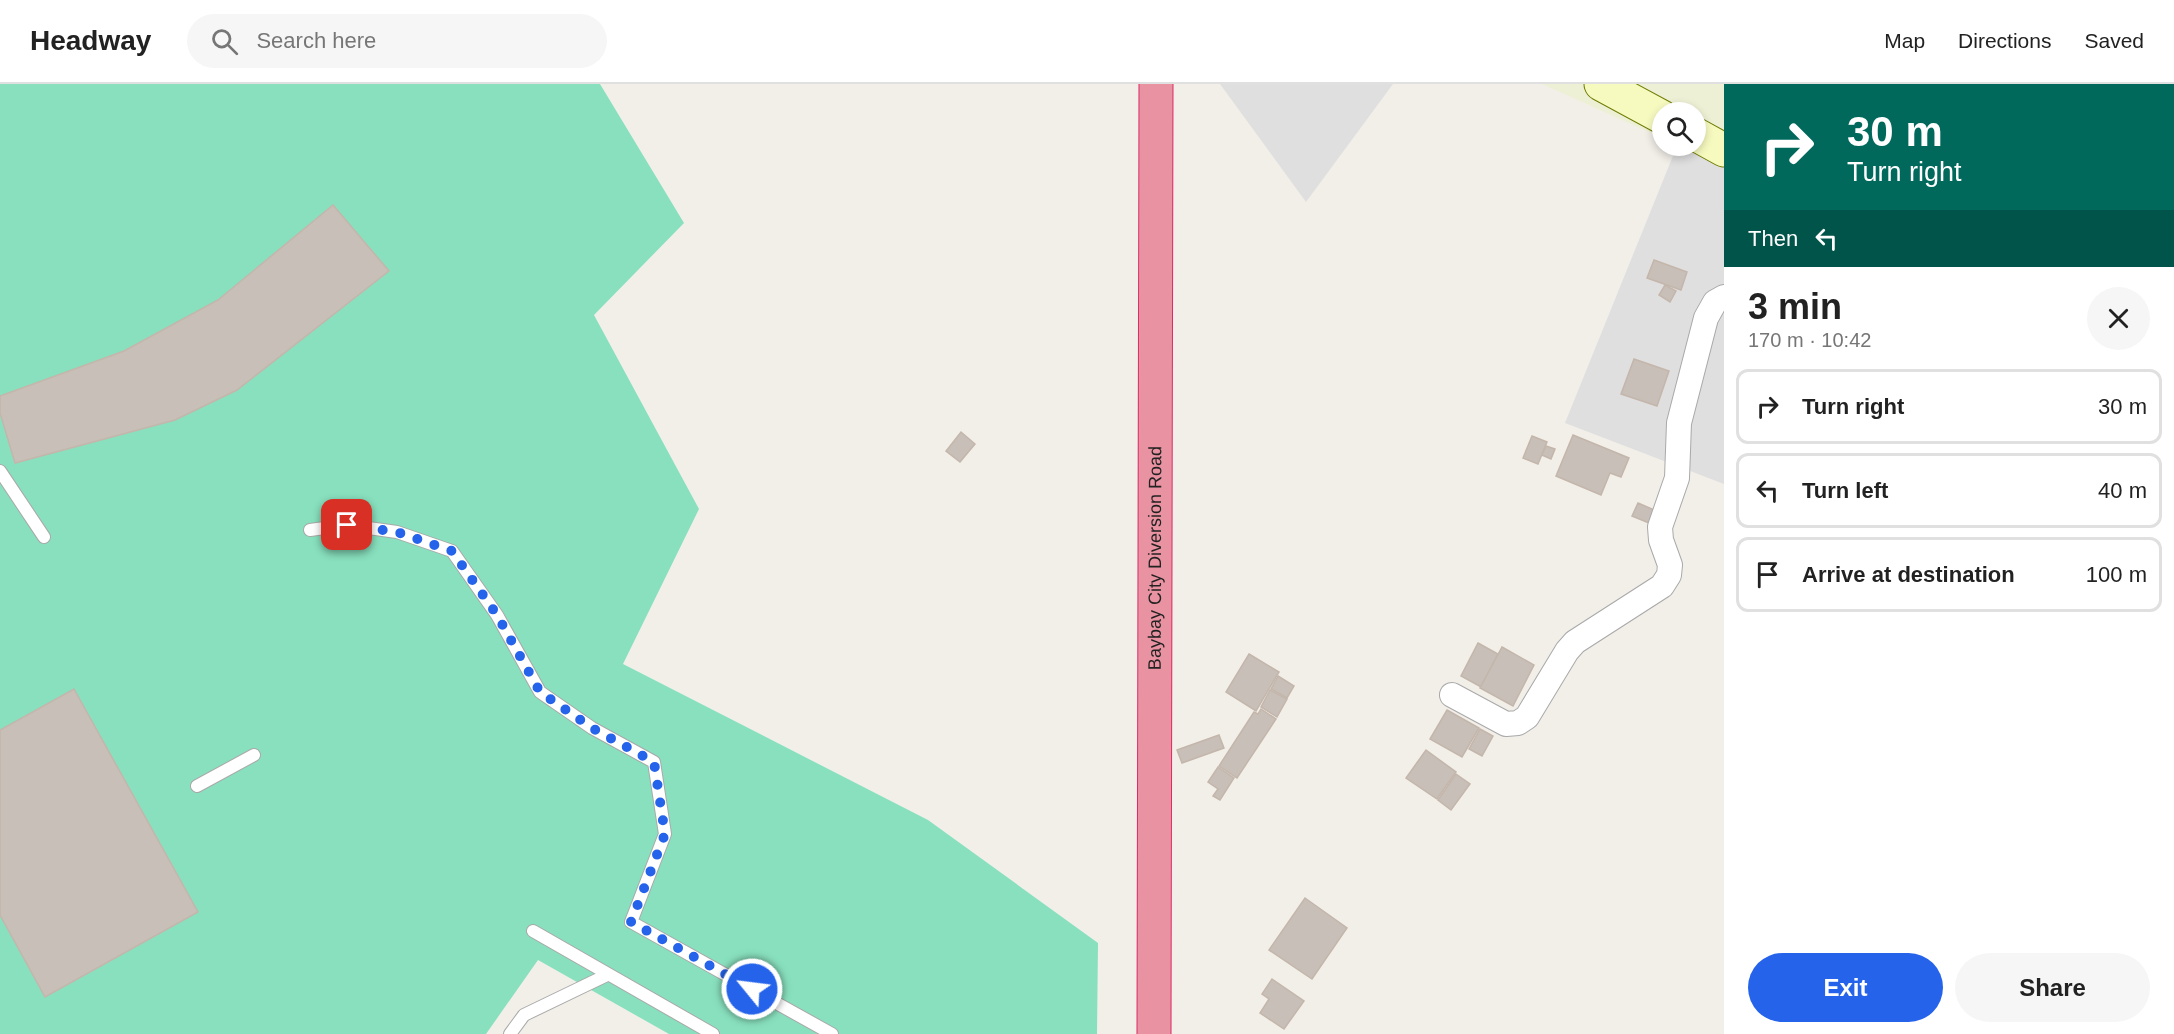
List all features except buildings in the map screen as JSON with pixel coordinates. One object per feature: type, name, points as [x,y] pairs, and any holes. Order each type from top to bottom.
[{"type":"highway","name":"Baybay City Diversion Road","points":[[1154,1034],[1156,84]]},
{"type":"street","points":[[1601,84],[1652,112]]},
{"type":"street","points":[[1706,140],[1724,150]]},
{"type":"street","points":[[1452,695],[1506,724],[1518,723],[1527,717],[1567,651],[1575,642],[1662,586],[1666,581],[1670,565],[1660,527],[1677,478],[1679,423],[1706,318],[1714,302],[1724,297]]},
{"type":"lane","points":[[0,471],[44,537]]},
{"type":"lane","points":[[310,530],[347,525],[367,527],[397,532],[452,551],[497,615],[540,692],[592,728],[654,762],[665,834],[631,922],[832,1034]]},
{"type":"lane","points":[[197,786],[254,755]]},
{"type":"lane","points":[[533,931],[713,1034]]},
{"type":"lane","points":[[510,1034],[524,1015],[607,975]]},
{"type":"shaded area","points":[[1220,84],[1393,84],[1306,202]]},
{"type":"shaded area","points":[[1673,156],[1705,156],[1724,163],[1724,484],[1565,423]]},
{"type":"green space","points":[[0,84],[600,84],[684,223],[594,315],[699,509],[623,664],[928,820],[1098,943],[1097,1034],[669,1034],[538,960],[486,1034],[0,1034]]},
{"type":"green space","points":[[1542,84],[1724,84],[1724,163],[1706,156],[1706,102],[1652,102],[1652,134]]},
{"type":"route","points":[[347,525],[397,532],[452,551],[497,615],[540,692],[592,728],[654,762],[665,834],[631,922],[752,989]]}]
